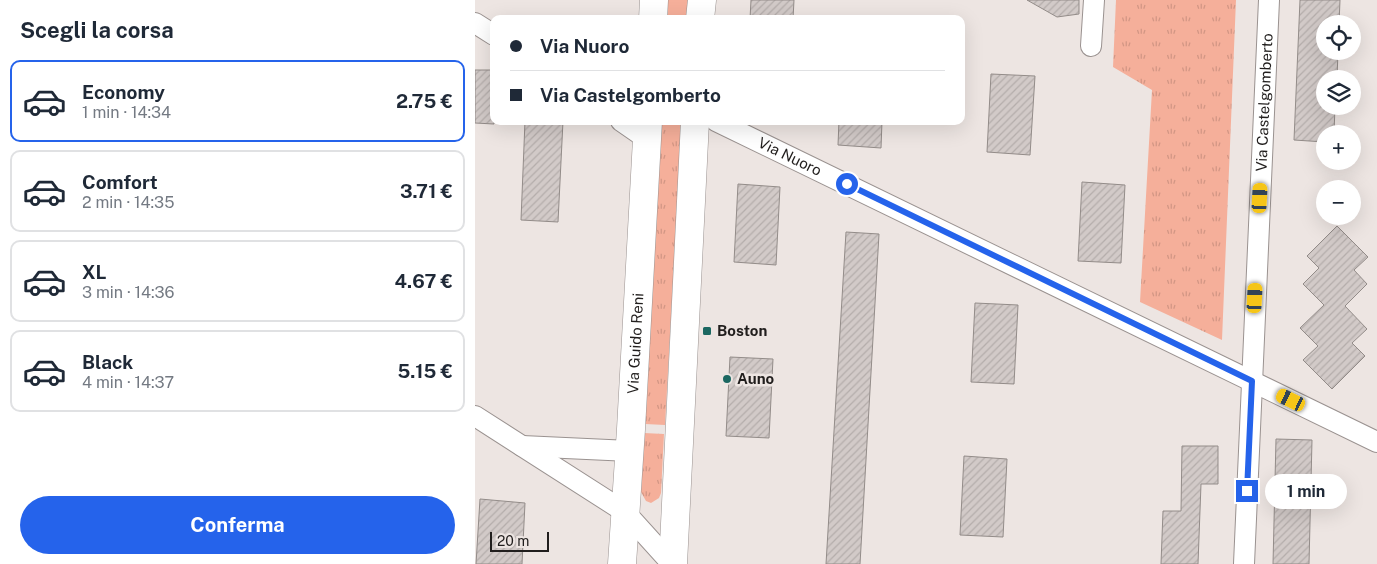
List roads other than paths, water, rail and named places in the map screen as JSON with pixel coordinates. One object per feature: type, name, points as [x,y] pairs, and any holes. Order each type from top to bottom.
[{"type":"main road","points":[[653,15],[654,0]]},
{"type":"main road","points":[[701,0],[701,15]]},
{"type":"main road","points":[[673,564],[695,125]]},
{"type":"main road","name":"Via Guido Reni","points":[[622,564],[648,130]]},
{"type":"street","points":[[1091,46],[1094,0]]},
{"type":"street","name":"Via Castelgomberto","points":[[1244,564],[1269,0]]},
{"type":"street","points":[[475,23],[490,32]]},
{"type":"street","points":[[633,125],[648,130]]},
{"type":"street","name":"Via Nuoro","points":[[723,125],[1377,442]]},
{"type":"street","points":[[475,416],[625,512],[673,564]]},
{"type":"street","points":[[521,446],[630,451]]},
{"type":"place","name":"Boston","points":[[707,331]]},
{"type":"place","name":"Auno","points":[[727,379]]}]
